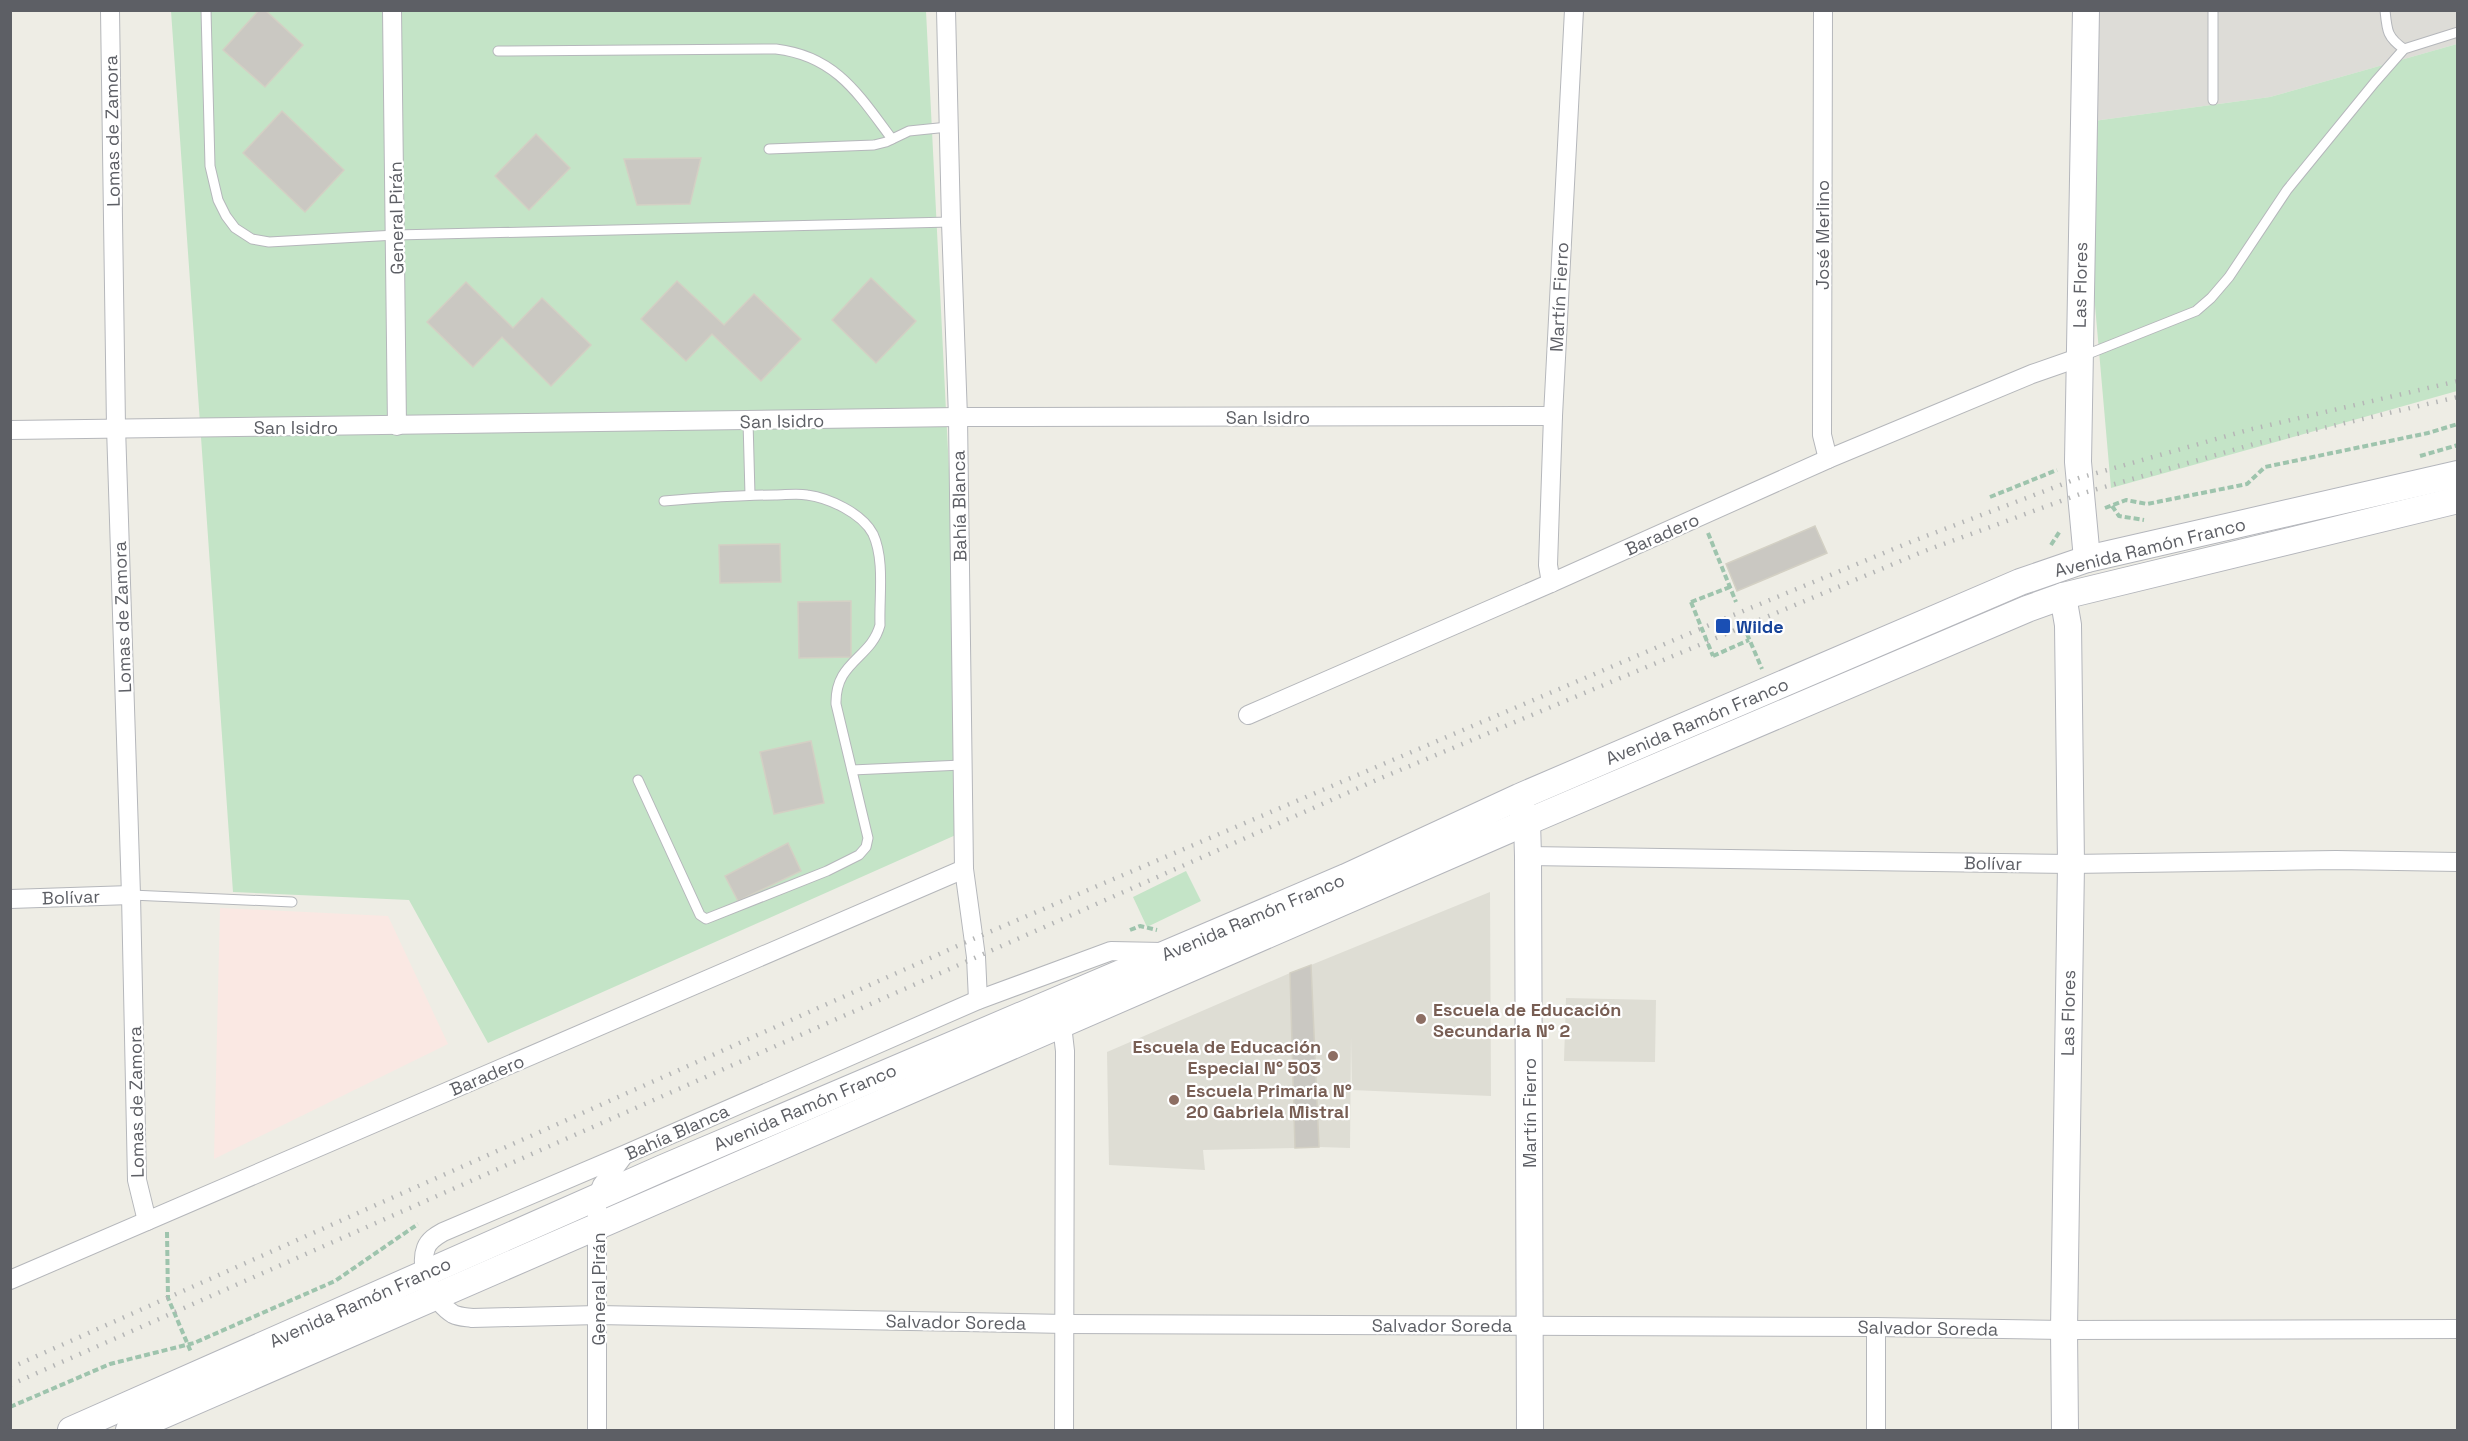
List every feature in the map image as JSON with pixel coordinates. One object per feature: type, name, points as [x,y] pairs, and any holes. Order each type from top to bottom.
[{"type":"main road","name":"Las Flores","points":[[2086,10],[2078,358],[2078,462],[2087,560]]},
{"type":"main road","name":"Avenida Ramón Franco","points":[[122,1424],[427,1272],[1166,941],[1346,877],[1519,797],[2020,582],[2087,560],[2457,474]]},
{"type":"main road","name":"Avenida Ramón Franco","points":[[71,1431],[122,1424],[598,1228],[1527,822],[2027,609],[2063,596],[2457,500]]},
{"type":"main road","name":"Las Flores","points":[[2063,596],[2068,625],[2070,864],[2064,1330],[2065,1431]]},
{"type":"main road","name":"Martín Fierro","points":[[1519,797],[1527,822],[1528,856],[1530,1431]]},
{"type":"street","name":"Lomas de Zamora","points":[[110,10],[116,427],[131,895],[137,1180],[147,1221]]},
{"type":"street","name":"General Pirán","points":[[392,10],[397,426]]},
{"type":"street","name":"Bahía Blanca","points":[[946,10],[958,417],[964,869],[976,957],[978,1000]]},
{"type":"street","name":"Martín Fierro","points":[[1551,584],[1548,565],[1553,417],[1574,10]]},
{"type":"street","name":"José Merlino","points":[[1823,10],[1822,435],[1828,459]]},
{"type":"street","name":"Baradero","points":[[1248,715],[1551,584],[1828,459],[2032,374],[2078,358]]},
{"type":"street","name":"San Isidro","points":[[10,430],[958,417],[1553,417]]},
{"type":"street","name":"Bolívar","points":[[1528,856],[2070,864],[2336,860],[2457,862]]},
{"type":"street","name":"Baradero","points":[[10,1280],[964,869]]},
{"type":"street","name":"Bolívar","points":[[10,899],[131,895]]},
{"type":"street","name":"Bahía Blanca","points":[[435,1296],[424,1259],[426,1248],[432,1239],[443,1232],[978,1000],[1111,951],[1166,941]]},
{"type":"street","points":[[1062,1025],[1065,1051],[1064,1431]]},
{"type":"street","points":[[597,1197],[610,1172],[624,1155]]},
{"type":"street","name":"General Pirán","points":[[597,1197],[597,1431]]},
{"type":"street","name":"Salvador Soreda","points":[[435,1296],[456,1316],[472,1318],[598,1315],[1066,1324],[1876,1327],[2064,1330],[2457,1329]]},
{"type":"street","points":[[1876,1327],[1876,1431]]},
{"type":"lane","points":[[206,10],[210,166],[218,200],[225,216],[235,228],[252,239],[269,242],[396,235],[951,222]]},
{"type":"lane","points":[[2213,10],[2213,100]]},
{"type":"lane","points":[[2385,10],[2387,31],[2394,42],[2404,49]]},
{"type":"lane","points":[[2078,358],[2196,310],[2211,298],[2229,277],[2287,190],[2404,49],[2457,32]]},
{"type":"lane","points":[[498,51],[776,49],[794,51],[837,72],[848,82],[892,139]]},
{"type":"lane","points":[[769,149],[874,145],[909,131],[948,127]]},
{"type":"lane","points":[[748,421],[750,495]]},
{"type":"lane","points":[[638,780],[700,915],[706,919],[826,871],[859,855],[866,847],[868,838],[837,704],[836,690],[840,679],[850,665],[878,634],[880,625],[879,554],[872,533],[861,519],[851,512],[806,495],[750,495],[664,501]]},
{"type":"lane","points":[[852,770],[962,765]]},
{"type":"lane","points":[[131,895],[292,902]]},
{"type":"path","points":[[2045,550],[2054,542],[2062,525],[2126,500],[2147,504],[2247,483],[2265,467],[2428,433],[2457,424]]},
{"type":"path","points":[[1990,496],[2078,462]]},
{"type":"path","points":[[1701,516],[1736,602]]},
{"type":"path","points":[[1730,586],[1691,602],[1713,656],[1749,640],[1747,634]]},
{"type":"path","points":[[1761,669],[1773,664]]},
{"type":"path","points":[[1119,935],[1140,926],[1166,941]]},
{"type":"path","points":[[167,1212],[168,1298],[194,1361]]},
{"type":"path","points":[[10,1407],[110,1364],[188,1345],[335,1281],[414,1226],[425,1221]]},
{"type":"shaded area","points":[[2081,11],[2457,11],[2457,44],[2270,97],[2079,123]]},
{"type":"shaded area","name":"Escuela de Educación Secundaria N° 2","points":[[1490,892],[1491,1096],[1352,1090],[1351,1037],[1350,1148],[1319,1147],[1311,965]]},
{"type":"shaded area","points":[[220,908],[388,916],[448,1044],[214,1159]]},
{"type":"shaded area","name":"Escuela Primaria N° 20 Gabriela Mistral","points":[[1290,973],[1295,1148],[1203,1150],[1205,1170],[1109,1165],[1107,1052]]},
{"type":"shaded area","points":[[1566,998],[1656,1000],[1655,1062],[1564,1061]]},
{"type":"green space","points":[[171,11],[926,11],[967,830],[488,1043],[409,900],[233,892]]},
{"type":"green space","points":[[2457,44],[2457,391],[2111,488],[2079,123],[2270,97]]},
{"type":"green space","points":[[1186,871],[1201,901],[1147,927],[1133,897]]},
{"type":"building","points":[[259,10],[265,10],[303,45],[265,87],[223,50]]},
{"type":"building","points":[[282,111],[344,170],[305,212],[243,153]]},
{"type":"building","points":[[536,134],[570,168],[529,210],[495,176]]},
{"type":"building","points":[[701,158],[690,204],[637,205],[624,159]]},
{"type":"building","points":[[871,278],[916,321],[876,363],[832,320]]},
{"type":"building","points":[[677,281],[724,325],[754,294],[801,339],[761,381],[712,334],[686,361],[641,319]]},
{"type":"building","points":[[466,282],[513,328],[542,298],[591,345],[551,386],[502,337],[473,367],[427,322]]},
{"type":"building","points":[[1815,526],[1827,553],[1737,591],[1726,564]]},
{"type":"building","points":[[780,544],[781,582],[720,583],[719,545]]},
{"type":"building","points":[[851,601],[851,657],[799,658],[798,602]]},
{"type":"building","points":[[811,741],[824,803],[774,814],[760,752]]},
{"type":"building","points":[[788,843],[801,871],[738,901],[725,876]]},
{"type":"building","points":[[1311,965],[1319,1147],[1295,1148],[1290,973]]},
{"type":"railway","points":[[10,1368],[973,939],[1714,623],[1913,541],[2079,478],[2248,430],[2458,381]]},
{"type":"railway","points":[[10,1385],[1381,778],[1922,552],[2080,494],[2254,444],[2458,397]]},
{"type":"place","name":"Wilde","points":[[1723,626]]},
{"type":"place","name":"Escuela de Educación Secundaria N° 2","points":[[1421,1019]]},
{"type":"place","name":"Escuela de Educación Especial N° 503","points":[[1333,1056]]},
{"type":"place","name":"Escuela Primaria N° 20 Gabriela Mistral","points":[[1174,1100]]}]
